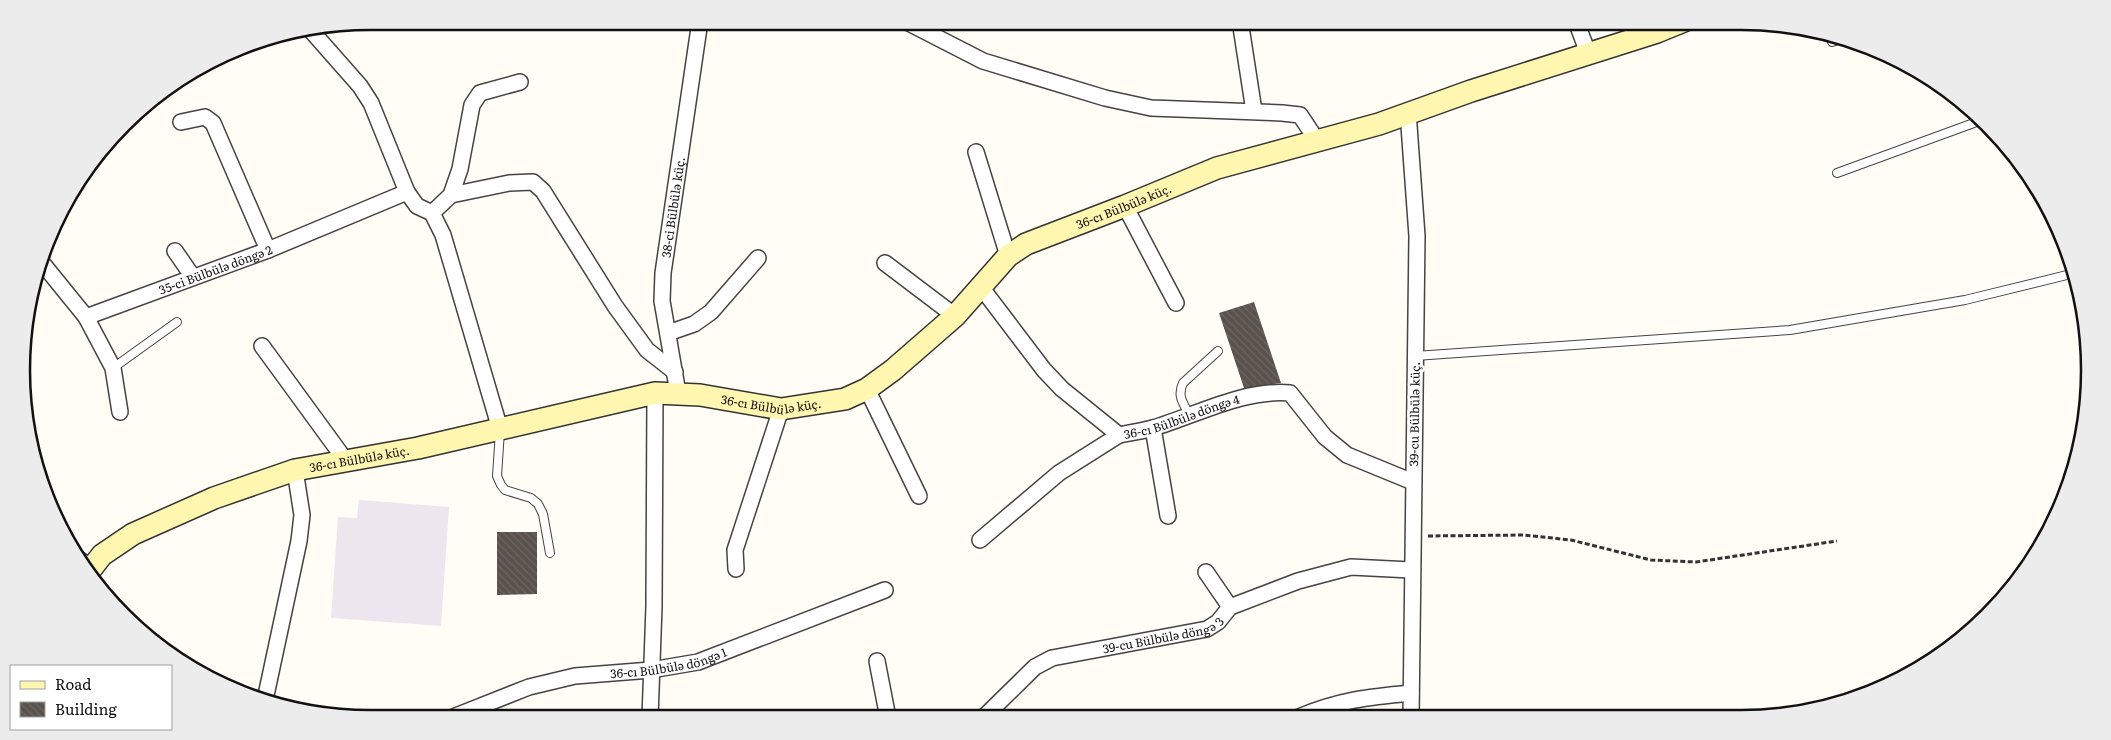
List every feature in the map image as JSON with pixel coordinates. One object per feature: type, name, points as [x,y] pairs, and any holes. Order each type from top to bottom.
[{"type":"street","name":"38-ci Bülbülə küç.","points":[[678,393],[662,300],[663,272],[699,30]]},
{"type":"street","points":[[923,30],[983,61],[1105,98],[1151,108],[1300,115],[1316,139]]},
{"type":"street","points":[[1241,30],[1254,112]]},
{"type":"street","points":[[1579,30],[1588,53]]},
{"type":"street","name":"36-cı Bülbülə küç.","points":[[90,563],[133,534],[214,498],[294,470],[418,448],[655,393],[678,393],[781,408],[845,399],[866,389],[893,370],[954,316],[981,287],[994,269],[1008,256],[1026,244],[1217,168],[1316,139],[1379,124],[1408,112],[1588,53],[1619,45],[1660,30]]},
{"type":"street","points":[[315,35],[360,86],[371,104],[407,192],[417,206],[432,213],[443,235],[500,429]]},
{"type":"street","points":[[432,213],[451,195],[460,168],[472,105],[480,93],[520,82]]},
{"type":"street","name":"39-cu Bülbülə küç.","points":[[1408,112],[1417,236],[1411,570],[1411,710]]},
{"type":"street","points":[[181,122],[205,116],[213,124],[268,250]]},
{"type":"street","points":[[976,152],[1008,256]]},
{"type":"street","points":[[451,195],[509,183],[533,182],[543,191],[615,306],[647,350],[674,372]]},
{"type":"street","name":"35-ci Bülbülə döngə 2","points":[[86,317],[268,250],[407,192]]},
{"type":"street","points":[[1125,206],[1176,303]]},
{"type":"street","points":[[175,252],[193,278]]},
{"type":"street","points":[[668,333],[694,324],[711,312],[758,258]]},
{"type":"street","points":[[885,263],[954,316]]},
{"type":"street","points":[[46,268],[86,317],[113,368],[120,412]]},
{"type":"street","name":"36-cı Bülbülə döngə 4","points":[[981,287],[1044,370],[1062,389],[1119,435],[1153,428],[1189,414],[1248,396],[1275,392],[1290,394],[1325,437],[1347,455],[1413,482]]},
{"type":"street","points":[[262,346],[346,461]]},
{"type":"street","points":[[866,389],[919,496]]},
{"type":"street","points":[[650,710],[654,606],[655,393]]},
{"type":"street","points":[[736,569],[735,550],[781,408]]},
{"type":"street","points":[[1153,428],[1168,516]]},
{"type":"street","points":[[980,540],[1059,473],[1119,435]]},
{"type":"street","points":[[266,694],[299,541],[302,515],[294,470]]},
{"type":"street","name":"39-cu Bülbülə döngə 3","points":[[992,710],[1034,667],[1052,658],[1207,629],[1218,622],[1230,607],[1298,581],[1351,567],[1411,570]]},
{"type":"street","points":[[1206,572],[1230,607]]},
{"type":"street","name":"36-cı Bülbülə döngə 1","points":[[471,710],[529,687],[566,678],[651,670],[698,662],[885,590]]},
{"type":"street","points":[[877,661],[886,710]]},
{"type":"street","points":[[1316,710],[1352,699],[1411,694]]},
{"type":"lane","points":[[1837,173],[1974,123]]},
{"type":"lane","points":[[1415,356],[1790,330],[1965,300],[2067,275]]},
{"type":"lane","points":[[113,368],[177,322]]},
{"type":"lane","points":[[1189,414],[1180,399],[1180,390],[1183,383],[1218,351]]},
{"type":"lane","points":[[500,429],[497,476],[500,485],[505,490],[531,498],[538,504],[543,514],[550,553]]},
{"type":"path","points":[[1412,536],[1524,535],[1571,540],[1651,560],[1696,562],[1837,541]]},
{"type":"shaded area","points":[[359,500],[449,507],[441,626],[331,618],[338,517],[357,518]]},
{"type":"building","points":[[1254,302],[1281,383],[1244,388],[1219,313]]},
{"type":"building","points":[[497,532],[537,532],[537,594],[497,595]]}]
